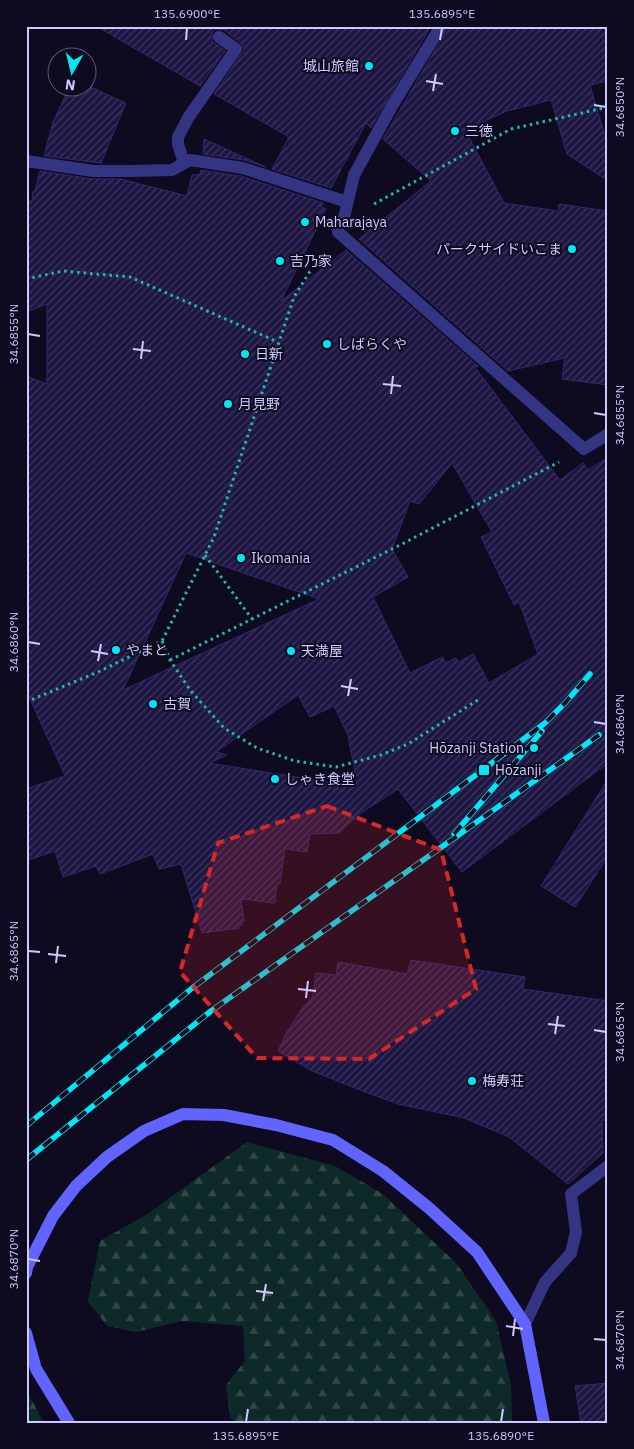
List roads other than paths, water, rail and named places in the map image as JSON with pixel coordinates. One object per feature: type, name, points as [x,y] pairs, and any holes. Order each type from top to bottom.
[{"type":"main road","points":[[26,1272],[53,1216],[76,1186],[107,1157],[144,1131],[183,1114],[224,1114],[333,1140],[383,1171],[429,1208],[477,1252],[525,1324],[544,1423]]},
{"type":"main road","points":[[26,1333],[36,1369],[69,1423]]},
{"type":"street","points":[[344,218],[354,175],[392,106],[441,26]]},
{"type":"street","points":[[184,163],[178,144],[178,137],[202,96],[236,49],[219,37]]},
{"type":"street","points":[[26,161],[93,171],[172,170],[190,160],[243,168],[347,202]]},
{"type":"street","points":[[338,232],[584,449],[608,434]]},
{"type":"street","points":[[525,1324],[546,1282],[571,1253],[576,1232],[571,1194],[608,1166]]},
{"type":"railway","points":[[26,1126],[191,989],[545,723],[590,674]]},
{"type":"railway","points":[[454,834],[542,731]]},
{"type":"railway","points":[[26,1160],[211,1011],[599,735]]},
{"type":"place","name":"城山旅館","points":[[369,66]]},
{"type":"place","name":"三徳","points":[[455,131]]},
{"type":"place","name":"Maharajaya","points":[[305,222]]},
{"type":"place","name":"パークサイドいこま","points":[[572,249]]},
{"type":"place","name":"吉乃家","points":[[280,261]]},
{"type":"place","name":"しばらくや","points":[[327,344]]},
{"type":"place","name":"日新","points":[[245,354]]},
{"type":"place","name":"月見野","points":[[228,404]]},
{"type":"place","name":"Ikomania","points":[[241,558]]},
{"type":"place","name":"やまと","points":[[116,650]]},
{"type":"place","name":"天満屋","points":[[291,651]]},
{"type":"place","name":"古賀","points":[[153,704]]},
{"type":"place","name":"Hōzanji Station","points":[[534,748]]},
{"type":"place","name":"Hōzanji","points":[[484,770]]},
{"type":"place","name":"しゃき食堂","points":[[275,779]]},
{"type":"place","name":"梅寿荘","points":[[472,1081]]}]
